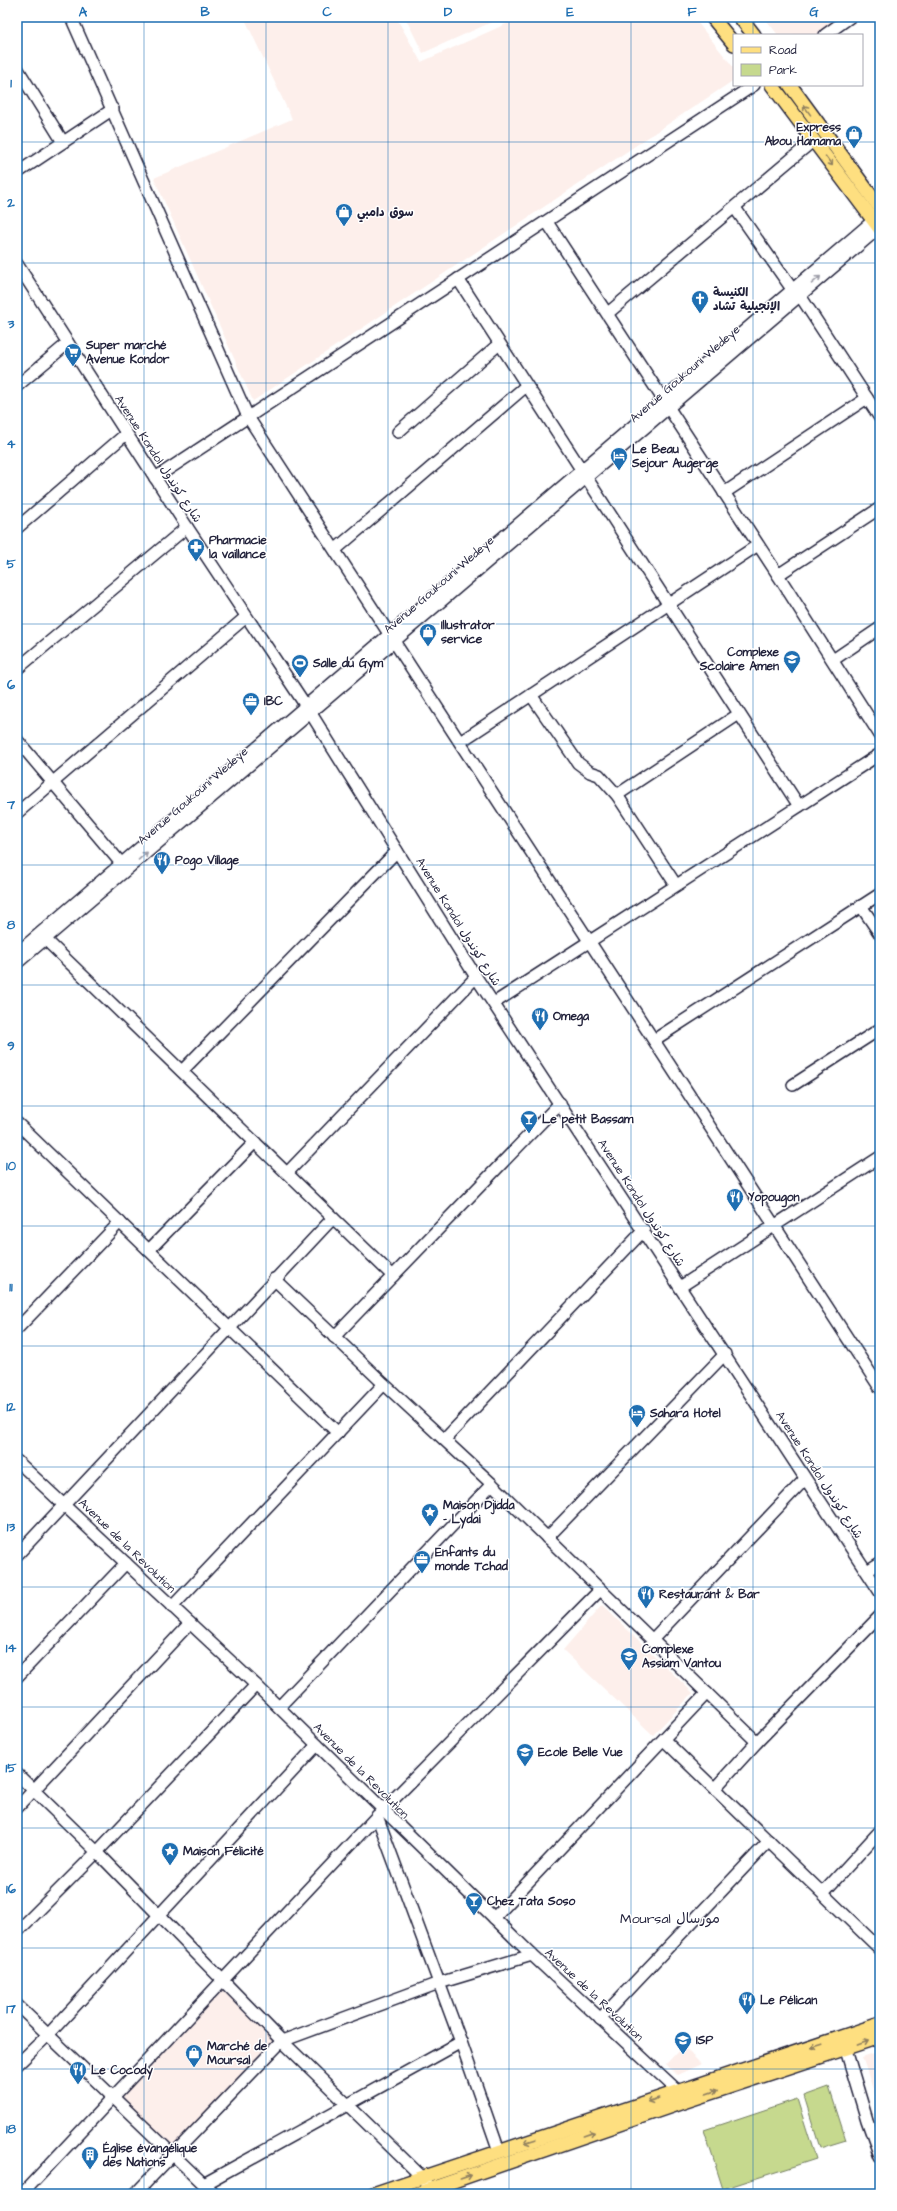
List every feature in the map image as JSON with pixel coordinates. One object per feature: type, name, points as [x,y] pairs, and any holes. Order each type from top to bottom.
[{"type":"main road","points":[[712,17],[733,43]]},
{"type":"main road","points":[[723,17],[735,34]]},
{"type":"main road","points":[[740,17],[753,34]]},
{"type":"main road","points":[[749,17],[757,34]]},
{"type":"main road","points":[[773,86],[878,226]]},
{"type":"main road","points":[[791,86],[880,208]]},
{"type":"main road","points":[[844,2043],[880,2024]]},
{"type":"main road","points":[[373,2194],[499,2151],[681,2096],[844,2043],[880,2037]]},
{"type":"main road","points":[[416,2194],[431,2192],[681,2096]]},
{"type":"street","points":[[70,17],[113,109],[248,417],[880,1388]]},
{"type":"street","points":[[826,34],[850,17]]},
{"type":"street","points":[[17,68],[63,142]]},
{"type":"street","points":[[155,478],[752,86]]},
{"type":"street","points":[[17,173],[113,109]]},
{"type":"street","points":[[608,313],[735,208],[814,140]]},
{"type":"street","points":[[735,208],[796,292],[880,418]]},
{"type":"street","points":[[547,222],[778,574],[880,735]]},
{"type":"street","name":"Avenue Goukouni Wedeye","points":[[17,963],[124,867],[308,709],[796,292],[878,226]]},
{"type":"street","name":"Avenue Kondol شارع كوندول","points":[[17,264],[246,618],[308,709],[476,977],[644,1230],[805,1480],[880,1592]]},
{"type":"street","points":[[458,279],[799,806]]},
{"type":"street","points":[[17,386],[68,343]]},
{"type":"street","points":[[398,432],[499,344]]},
{"type":"street","points":[[335,550],[526,386]]},
{"type":"street","points":[[724,493],[867,398]]},
{"type":"street","points":[[17,528],[126,434]]},
{"type":"street","points":[[778,574],[880,508]]},
{"type":"street","points":[[17,669],[187,527]]},
{"type":"street","points":[[460,742],[758,545]]},
{"type":"street","points":[[17,813],[246,618]]},
{"type":"street","points":[[833,660],[880,628]]},
{"type":"street","points":[[531,695],[578,763],[590,772],[599,775],[617,795],[676,885]]},
{"type":"street","points":[[617,795],[739,714]]},
{"type":"street","points":[[17,740],[124,867]]},
{"type":"street","points":[[494,1002],[880,754]]},
{"type":"street","points":[[182,1071],[397,852]]},
{"type":"street","name":"Avenue Goukouni Wedeye","points":[[17,952],[124,867]]},
{"type":"street","points":[[654,1040],[880,894]]},
{"type":"street","points":[[861,906],[880,934]]},
{"type":"street","points":[[45,939],[288,1172],[392,1276]]},
{"type":"street","points":[[288,1172],[476,977]]},
{"type":"street","points":[[793,1085],[880,1029]]},
{"type":"street","points":[[334,1337],[560,1104]]},
{"type":"street","points":[[17,1123],[338,1433]]},
{"type":"street","points":[[149,1250],[255,1142]]},
{"type":"street","points":[[680,1287],[880,1157]]},
{"type":"street","points":[[17,1555],[228,1327],[333,1218]]},
{"type":"street","points":[[17,1329],[120,1222]]},
{"type":"street","points":[[445,1439],[644,1230]]},
{"type":"street","points":[[274,1279],[492,1484],[757,1742]]},
{"type":"street","points":[[546,1538],[725,1354]]},
{"type":"street","points":[[172,1607],[384,1384]]},
{"type":"street","name":"Avenue de la Revolution","points":[[17,1461],[65,1504],[279,1707],[317,1745],[379,1813],[494,1918],[681,2096]]},
{"type":"street","points":[[652,1640],[805,1480]]},
{"type":"street","points":[[279,1707],[492,1484]]},
{"type":"street","points":[[17,1677],[126,1563]]},
{"type":"street","points":[[867,1571],[880,1563]]},
{"type":"street","points":[[22,2194],[114,2098],[223,1979],[379,1813],[600,1590]]},
{"type":"street","points":[[715,1788],[757,1742],[880,1616]]},
{"type":"street","points":[[17,1808],[190,1623]]},
{"type":"street","points":[[17,1932],[97,1852],[256,1685]]},
{"type":"street","points":[[494,1918],[707,1693]]},
{"type":"street","points":[[664,1740],[880,1949]]},
{"type":"street","points":[[17,2065],[48,2035],[317,1745]]},
{"type":"street","points":[[17,1774],[160,1915],[282,2041],[422,2177],[431,2192]]},
{"type":"street","points":[[379,1813],[438,1983],[461,2042],[499,2151]]},
{"type":"street","points":[[823,1893],[880,1832]]},
{"type":"street","points":[[600,2019],[769,1841]]},
{"type":"street","points":[[135,2194],[172,2153],[282,2041],[438,1983],[532,1955]]},
{"type":"street","points":[[17,2005],[214,2194]]},
{"type":"street","points":[[204,2184],[461,2042]]},
{"type":"street","points":[[844,2043],[867,2120],[880,2156]]},
{"type":"shaded area","name":"سوق دامبي","points":[[244,17],[396,17],[421,62],[522,17],[693,17],[733,67],[733,81],[253,401],[154,178],[292,119]]},
{"type":"shaded area","points":[[405,17],[503,17],[423,53]]},
{"type":"shaded area","points":[[764,17],[851,17],[825,34],[777,34]]},
{"type":"shaded area","name":"Complexe Assiam Vantou","points":[[602,1605],[693,1693],[653,1735],[563,1650]]},
{"type":"shaded area","name":"Marché de Moursal","points":[[218,1980],[277,2044],[172,2155],[111,2092]]},
{"type":"shaded area","name":"ISP","points":[[683,2046],[701,2064],[677,2075],[666,2064]]},
{"type":"shaded area","points":[[880,2051],[880,2110],[862,2057]]},
{"type":"green space","points":[[829,2087],[846,2140],[820,2148],[804,2096]]},
{"type":"green space","points":[[797,2099],[816,2159],[723,2189],[704,2130]]},
{"type":"place","name":"Express Abou Hamama","points":[[854,149]]},
{"type":"place","name":"سوق دامبي","points":[[344,227]]},
{"type":"place","name":"الكنيسة الإنجيلية تشاد","points":[[700,314]]},
{"type":"place","name":"Super marché Avenue Kondor","points":[[73,367]]},
{"type":"place","name":"Le Beau Sejour Augerge","points":[[619,471]]},
{"type":"place","name":"Pharmacie la vaillance","points":[[196,562]]},
{"type":"place","name":"Illustrator service","points":[[428,647]]},
{"type":"place","name":"Complexe Scolaire Amen","points":[[792,674]]},
{"type":"place","name":"Salle du Gym","points":[[300,678]]},
{"type":"place","name":"IBC","points":[[251,716]]},
{"type":"place","name":"Pogo Village","points":[[162,875]]},
{"type":"place","name":"Omega","points":[[540,1031]]},
{"type":"place","name":"Le petit Bassam","points":[[529,1134]]},
{"type":"place","name":"Yopougon","points":[[735,1212]]},
{"type":"place","name":"Sahara Hotel","points":[[637,1428]]},
{"type":"place","name":"Maison Djidda - Lydai","points":[[430,1527]]},
{"type":"place","name":"Enfants du monde Tchad","points":[[422,1574]]},
{"type":"place","name":"Restaurant & Bar","points":[[646,1609]]},
{"type":"place","name":"Complexe Assiam Vantou","points":[[629,1671]]},
{"type":"place","name":"Ecole Belle Vue","points":[[525,1767]]},
{"type":"place","name":"Maison Félicité","points":[[170,1866]]},
{"type":"place","name":"Chez Tata Soso","points":[[474,1916]]},
{"type":"place","name":"Le Pélican","points":[[747,2015]]},
{"type":"place","name":"ISP","points":[[683,2055]]},
{"type":"place","name":"Marché de Moursal","points":[[194,2068]]},
{"type":"place","name":"Le Cocody","points":[[78,2085]]},
{"type":"place","name":"Église évangélique des Nations","points":[[90,2170]]},
{"type":"district","name":"Moursal مورسال","points":[[670,1919]]}]
